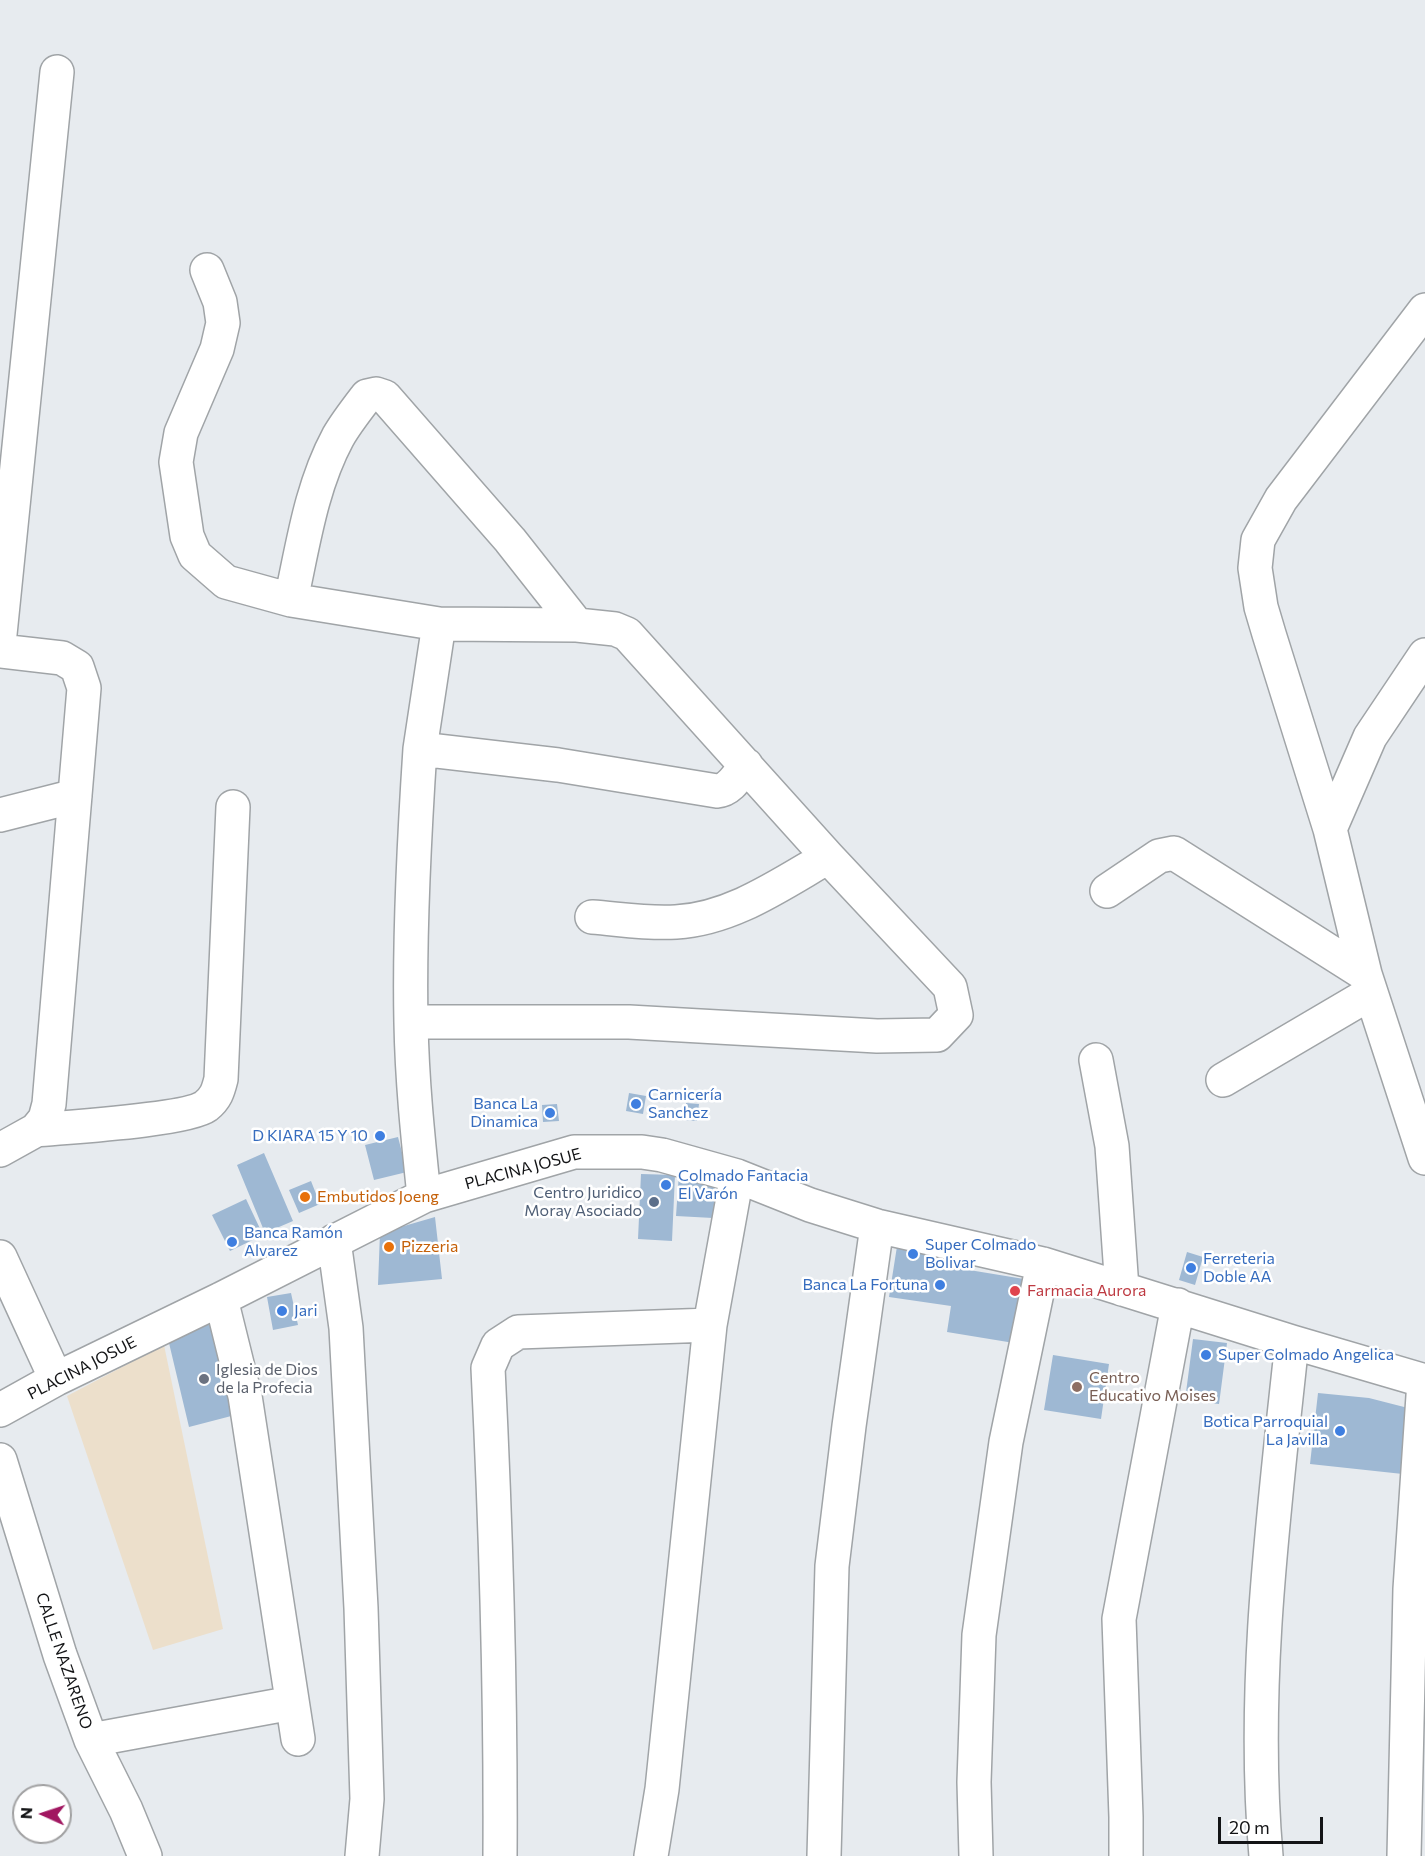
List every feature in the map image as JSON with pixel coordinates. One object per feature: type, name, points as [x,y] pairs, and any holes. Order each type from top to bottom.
[{"type":"street","points":[[0,634],[10,433],[57,72]]},
{"type":"street","points":[[207,270],[220,302],[223,323],[217,349],[181,433],[176,462],[187,536],[195,555],[226,582],[291,600],[439,624],[577,625],[615,629],[627,634],[828,857],[950,987],[956,1015],[937,1035],[877,1036],[629,1022],[411,1022]]},
{"type":"street","points":[[1425,310],[1281,499],[1258,540],[1255,568],[1261,607],[1330,829],[1368,983],[1425,1158]]},
{"type":"street","points":[[291,600],[313,501],[324,468],[339,436],[367,396],[376,394],[385,397],[502,531],[577,625]]},
{"type":"street","points":[[423,1196],[413,1080],[411,1022],[412,867],[420,749],[439,624]]},
{"type":"street","points":[[0,651],[62,658],[77,668],[84,688],[49,1104],[45,1119],[36,1130],[0,1150]]},
{"type":"street","points":[[1330,829],[1370,737],[1425,655]]},
{"type":"street","points":[[420,749],[558,765],[717,791],[729,787],[746,765]]},
{"type":"street","points":[[0,815],[75,796]]},
{"type":"street","points":[[36,1130],[175,1115],[204,1108],[217,1095],[221,1078],[233,807]]},
{"type":"street","points":[[1107,891],[1159,856],[1174,853],[1368,983]]},
{"type":"street","points":[[592,917],[676,922],[710,916],[740,906],[828,857]]},
{"type":"street","points":[[1224,1080],[1368,983]]},
{"type":"street","points":[[1096,1060],[1112,1146],[1122,1288]]},
{"type":"street","name":"PLACINA JOSUE","points":[[0,1410],[56,1379],[221,1299],[423,1196],[574,1152],[642,1152],[737,1176],[810,1205],[877,1226],[1043,1264],[1424,1381]]},
{"type":"street","points":[[651,1856],[662,1789],[710,1325],[737,1176]]},
{"type":"street","points":[[824,1856],[832,1566],[877,1226]]},
{"type":"street","points":[[334,1241],[346,1328],[361,1608],[367,1799],[362,1856]]},
{"type":"street","points":[[0,1257],[56,1379]]},
{"type":"street","points":[[976,1856],[974,1782],[979,1635],[1006,1442],[1043,1264]]},
{"type":"street","points":[[221,1299],[245,1396],[298,1739]]},
{"type":"street","points":[[1126,1856],[1119,1619],[1178,1305]]},
{"type":"street","points":[[500,1856],[501,1749],[497,1560],[488,1368],[498,1345],[518,1332],[710,1325]]},
{"type":"street","points":[[1266,1856],[1261,1729],[1270,1549],[1292,1342]]},
{"type":"street","points":[[1404,1856],[1410,1589],[1424,1381]]},
{"type":"street","name":"CALLE NAZARENO","points":[[0,1460],[60,1655],[92,1740],[126,1810],[145,1856]]},
{"type":"street","points":[[92,1740],[292,1703]]},
{"type":"shaded area","points":[[164,1345],[223,1629],[153,1650],[67,1396]]},
{"type":"building","name":"Carnicería Sanchez","points":[[629,1093],[646,1096],[643,1114],[626,1111]]},
{"type":"building","points":[[686,1103],[699,1104],[697,1121],[685,1120]]},
{"type":"building","name":"Banca La Dinamica","points":[[557,1104],[559,1121],[543,1122],[542,1105]]},
{"type":"building","points":[[398,1137],[407,1172],[374,1180],[365,1145]]},
{"type":"building","points":[[264,1153],[293,1221],[265,1233],[237,1165]]},
{"type":"building","points":[[679,1173],[716,1176],[713,1218],[676,1216]]},
{"type":"building","points":[[641,1174],[675,1175],[672,1241],[638,1239]]},
{"type":"building","name":"Embutidos Joeng","points":[[311,1181],[320,1204],[299,1213],[289,1190]]},
{"type":"building","points":[[246,1199],[263,1235],[230,1251],[212,1215]]},
{"type":"building","points":[[435,1217],[442,1279],[378,1285],[380,1233]]},
{"type":"building","points":[[898,1240],[959,1256],[957,1268],[1024,1279],[1014,1343],[947,1332],[951,1306],[889,1297]]},
{"type":"building","name":"Ferreteria Doble AA","points":[[1187,1252],[1203,1257],[1195,1285],[1179,1280]]},
{"type":"building","name":"Jari","points":[[291,1293],[298,1325],[273,1330],[267,1297]]},
{"type":"building","name":"Iglesia de Dios de la Profecia","points":[[215,1319],[239,1414],[189,1427],[169,1343]]},
{"type":"building","points":[[1193,1339],[1227,1343],[1219,1404],[1185,1400]]},
{"type":"building","name":"Centro Educativo Moises","points":[[1053,1355],[1109,1364],[1101,1419],[1044,1410]]},
{"type":"building","points":[[1318,1393],[1369,1398],[1408,1408],[1412,1475],[1310,1464]]},
{"type":"place","name":"Carnicería Sanchez","points":[[636,1104]]},
{"type":"place","name":"Banca La Dinamica","points":[[550,1113]]},
{"type":"place","name":"D KIARA 15 Y 10","points":[[380,1136]]},
{"type":"place","name":"Colmado Fantacia El Varón","points":[[666,1185]]},
{"type":"place","name":"Embutidos Joeng","points":[[305,1197]]},
{"type":"place","name":"Centro Juridico Moray Asociado","points":[[654,1202]]},
{"type":"place","name":"Banca Ramón Alvarez","points":[[232,1242]]},
{"type":"place","name":"Pizzeria","points":[[389,1247]]},
{"type":"place","name":"Super Colmado Bolivar","points":[[913,1254]]},
{"type":"place","name":"Ferreteria Doble AA","points":[[1191,1268]]},
{"type":"place","name":"Banca La Fortuna","points":[[940,1285]]},
{"type":"place","name":"Farmacia Aurora","points":[[1015,1291]]},
{"type":"place","name":"Jari","points":[[282,1311]]},
{"type":"place","name":"Super Colmado Angelica","points":[[1206,1355]]},
{"type":"place","name":"Iglesia de Dios de la Profecia","points":[[204,1379]]},
{"type":"place","name":"Centro Educativo Moises","points":[[1077,1387]]},
{"type":"place","name":"Botica Parroquial La Javilla","points":[[1340,1431]]}]
